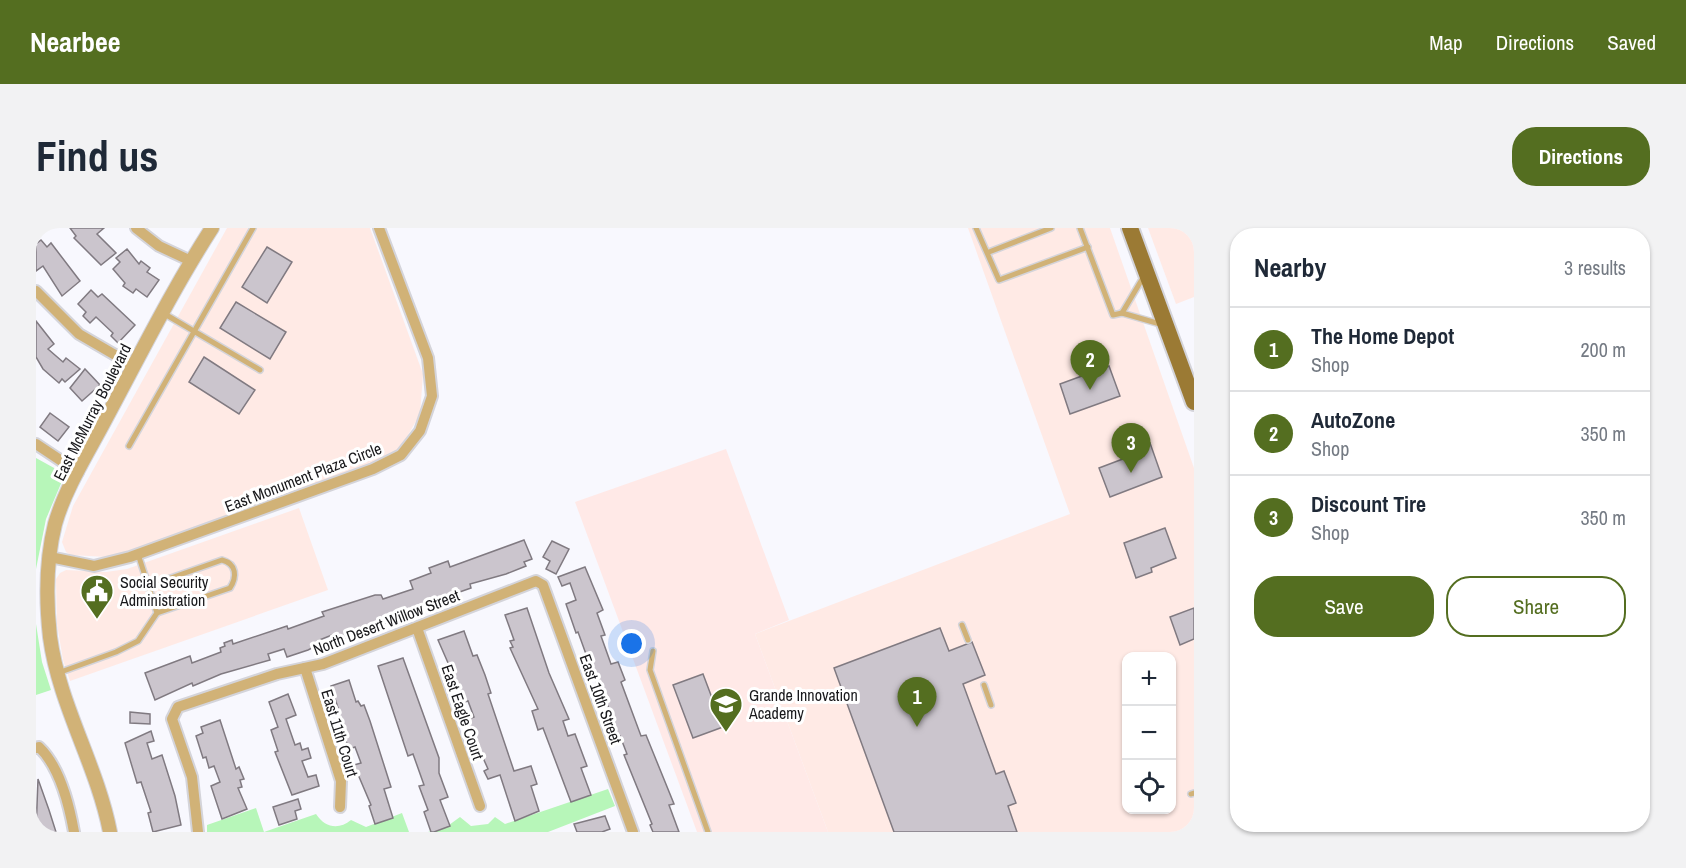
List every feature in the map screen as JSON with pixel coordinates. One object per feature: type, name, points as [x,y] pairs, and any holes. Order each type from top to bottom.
[{"type":"main road","points":[[1130,228],[1194,402]]},
{"type":"street","points":[[136,228],[159,246],[191,261]]},
{"type":"street","name":"East McMurray Boulevard","points":[[110,832],[94,776],[57,673],[47,598],[55,523],[78,472],[134,366],[191,261],[212,228]]},
{"type":"street","name":"East Monument Plaza Circle","points":[[50,557],[94,566],[138,554],[373,469],[401,455],[420,431],[432,396],[428,358],[379,228]]},
{"type":"street","points":[[36,291],[79,334],[134,366]]},
{"type":"street","points":[[36,444],[78,472]]},
{"type":"street","name":"North Desert Willow Street","points":[[198,832],[192,777],[172,720],[178,707],[277,674],[323,664],[536,581]]},
{"type":"street","name":"East 10th Street","points":[[536,581],[543,585],[633,832]]},
{"type":"street","name":"East Eagle Court","points":[[417,628],[480,806]]},
{"type":"street","name":"East 11th Court","points":[[304,668],[341,781],[340,807]]},
{"type":"street","points":[[37,747],[49,756],[71,813],[74,832]]},
{"type":"lane","points":[[129,446],[253,228]]},
{"type":"lane","points":[[976,228],[999,280],[1088,247]]},
{"type":"lane","points":[[988,252],[1051,228]]},
{"type":"lane","points":[[1080,228],[1113,315],[1122,313],[1167,326]]},
{"type":"lane","points":[[1122,313],[1146,272]]},
{"type":"lane","points":[[163,313],[260,370]]},
{"type":"lane","points":[[138,554],[157,614]]},
{"type":"lane","points":[[57,673],[116,652],[138,641],[157,614],[230,588],[235,580],[235,570],[229,562],[222,560],[148,586]]},
{"type":"lane","points":[[962,625],[968,640]]},
{"type":"lane","points":[[653,651],[650,670],[708,832]]},
{"type":"lane","points":[[984,685],[991,705]]},
{"type":"shaded area","points":[[227,228],[370,228],[423,374],[420,414],[403,444],[390,456],[373,465],[125,553],[106,557],[71,555],[66,552],[62,542],[73,506]]},
{"type":"shaded area","points":[[968,228],[1110,228],[1194,468],[1194,832],[828,832],[755,634],[1070,514]]},
{"type":"shaded area","points":[[1148,228],[1194,228],[1194,297],[1176,304]]},
{"type":"shaded area","name":"Grande Innovation Academy","points":[[726,449],[789,620],[755,634],[828,832],[697,832],[575,502]]},
{"type":"shaded area","points":[[299,508],[328,590],[70,681],[63,660],[57,624],[56,579],[60,573],[66,570],[106,572],[127,569]]},
{"type":"green space","points":[[36,458],[65,474],[46,519],[36,569]]},
{"type":"green space","points":[[36,624],[42,662],[51,690],[36,695]]},
{"type":"green space","points":[[608,789],[615,806],[548,832],[428,832],[449,825],[460,817],[471,826],[488,824],[495,817],[505,824]]},
{"type":"green space","points":[[256,808],[264,832],[207,832],[207,825]]},
{"type":"green space","points":[[402,813],[409,832],[264,832],[316,814],[328,825],[342,825],[351,820],[366,827]]},
{"type":"building","points":[[70,228],[104,228],[97,234],[116,253],[101,265],[74,238],[76,236]]},
{"type":"building","points":[[41,240],[47,247],[51,243],[80,281],[62,296],[43,266],[36,271],[36,244]]},
{"type":"building","points":[[267,247],[292,262],[267,303],[242,287]]},
{"type":"building","points":[[127,249],[139,264],[141,261],[150,268],[147,272],[159,280],[147,297],[136,289],[133,293],[123,286],[125,283],[113,269],[120,262],[116,258]]},
{"type":"building","points":[[91,290],[98,297],[102,294],[135,325],[118,343],[111,336],[113,333],[96,317],[90,323],[83,316],[86,312],[78,304]]},
{"type":"building","points":[[236,302],[286,332],[270,359],[220,328]]},
{"type":"building","points":[[36,321],[54,344],[48,349],[63,362],[66,358],[80,369],[65,382],[62,379],[59,383],[43,369],[36,357]]},
{"type":"building","points":[[204,357],[255,390],[239,414],[189,382]]},
{"type":"building","points":[[1109,366],[1120,396],[1070,414],[1060,384]]},
{"type":"building","points":[[85,369],[100,385],[82,401],[70,388]]},
{"type":"building","points":[[50,413],[69,427],[58,441],[40,427]]},
{"type":"building","points":[[1150,443],[1162,477],[1110,497],[1099,468],[1136,454],[1134,449]]},
{"type":"building","points":[[1165,528],[1176,558],[1151,568],[1152,572],[1136,578],[1124,543]]},
{"type":"building","points":[[524,540],[532,559],[524,562],[526,566],[470,584],[471,588],[400,613],[401,617],[335,643],[332,635],[317,641],[318,645],[308,650],[287,657],[284,649],[268,654],[270,660],[221,674],[193,686],[192,683],[155,700],[145,673],[190,656],[192,663],[221,652],[220,648],[225,646],[224,643],[232,640],[233,644],[287,626],[288,629],[324,616],[322,612],[375,595],[381,595],[383,599],[413,589],[410,581],[431,573],[429,568],[448,561],[450,567]]},
{"type":"building","points":[[552,541],[569,549],[556,574],[546,569],[550,561],[543,557]]},
{"type":"building","points":[[585,567],[603,610],[597,613],[605,635],[601,636],[611,664],[618,662],[625,680],[621,682],[641,736],[646,735],[674,804],[669,805],[679,832],[653,832],[650,825],[652,824],[624,755],[627,754],[620,736],[617,737],[607,710],[609,709],[602,689],[599,690],[578,632],[576,633],[566,604],[576,600],[570,583],[562,586],[558,577]]},
{"type":"building","points":[[527,608],[549,673],[569,719],[563,721],[568,736],[575,734],[587,766],[581,768],[591,795],[571,802],[543,728],[538,730],[532,711],[538,709],[510,648],[513,647],[510,641],[514,640],[505,615]]},
{"type":"building","points":[[1194,608],[1194,639],[1180,645],[1170,617]]},
{"type":"building","points":[[940,628],[949,651],[972,642],[985,675],[963,684],[996,774],[1004,771],[1016,803],[1008,806],[1017,832],[894,832],[834,668]]},
{"type":"building","points":[[464,631],[473,656],[477,655],[485,675],[491,693],[488,694],[514,771],[531,766],[537,784],[531,786],[539,811],[515,821],[500,775],[488,779],[484,771],[488,769],[466,720],[474,717],[468,701],[461,703],[449,673],[452,672],[438,640]]},
{"type":"building","points":[[403,658],[439,758],[439,773],[448,797],[440,800],[450,826],[434,832],[431,832],[424,812],[428,810],[419,786],[424,785],[413,754],[408,756],[378,666]]},
{"type":"building","points":[[703,674],[723,727],[693,738],[673,685]]},
{"type":"building","points":[[349,680],[356,702],[358,701],[361,706],[364,705],[391,787],[384,789],[393,818],[375,824],[369,806],[371,805],[354,765],[361,763],[355,747],[349,749],[338,720],[340,719],[338,708],[331,686]]},
{"type":"building","points":[[288,694],[296,715],[286,719],[295,745],[300,743],[302,750],[308,748],[311,758],[302,761],[308,777],[316,775],[319,786],[292,795],[275,752],[278,751],[271,730],[278,727],[269,702]]},
{"type":"building","points":[[130,712],[150,714],[150,724],[130,723]]},
{"type":"building","points":[[220,720],[236,769],[239,767],[244,779],[240,780],[242,787],[238,788],[247,809],[222,819],[211,786],[220,782],[214,766],[209,768],[206,757],[203,758],[196,736],[203,733],[201,727]]},
{"type":"building","points":[[151,731],[154,741],[147,743],[152,759],[162,755],[175,796],[181,825],[153,832],[148,813],[151,812],[141,782],[137,783],[125,743]]},
{"type":"building","points":[[38,779],[49,810],[56,832],[36,832]]},
{"type":"building","points":[[298,799],[301,809],[295,811],[297,819],[279,825],[273,807]]},
{"type":"building","points":[[605,816],[610,829],[602,832],[577,832],[574,824]]},
{"type":"place","name":"AutoZone","points":[[1090,390]]},
{"type":"place","name":"Discount Tire","points":[[1131,473]]},
{"type":"place","name":"Social Security Administration","points":[[97,620]]},
{"type":"place","name":"The Home Depot","points":[[917,727]]},
{"type":"place","name":"Grande Innovation Academy","points":[[726,733]]}]
